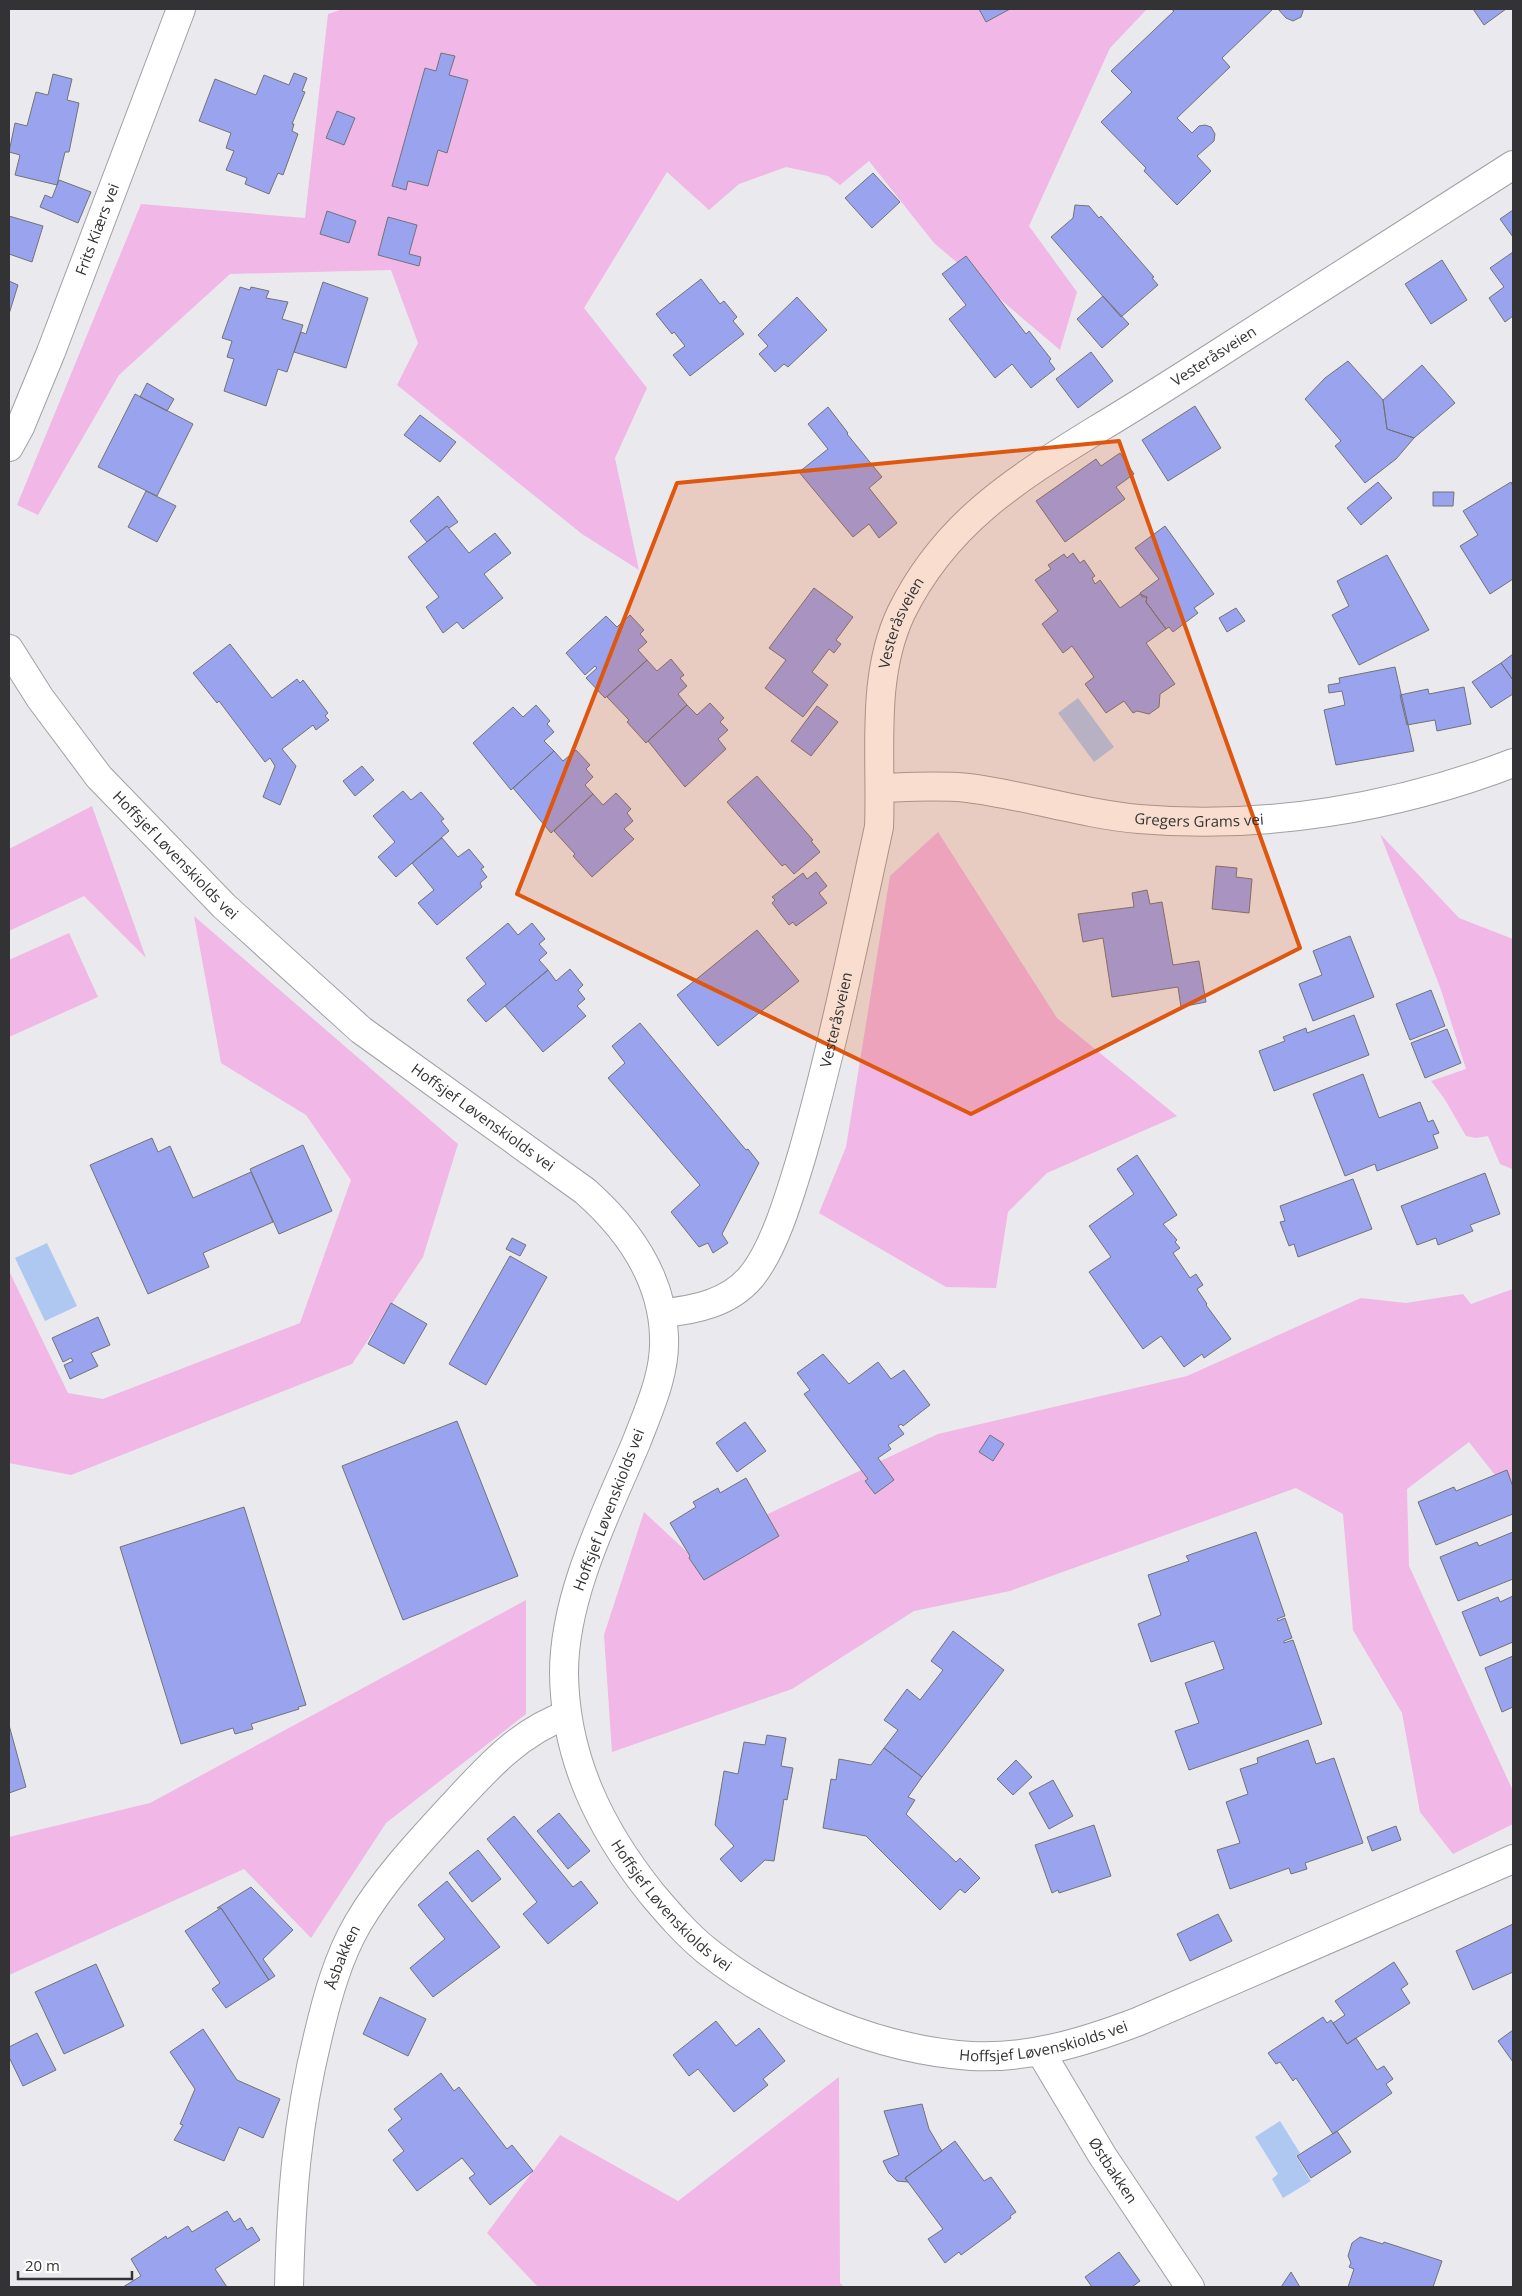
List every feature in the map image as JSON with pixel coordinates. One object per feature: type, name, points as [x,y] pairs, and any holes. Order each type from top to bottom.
[{"type":"street","name":"Frits Kiærs vei","points":[[9,447],[20,427],[52,352],[181,9]]},
{"type":"street","name":"Vesteråsveien","points":[[663,1313],[692,1310],[711,1304],[732,1293],[751,1277],[763,1259],[779,1224],[818,1100],[879,827],[881,788],[879,717],[890,646],[900,615],[916,585],[935,558],[958,531],[991,499],[1034,468],[1164,389],[1513,165]]},
{"type":"street","name":"Hoffsjef Løvenskiolds vei","points":[[9,649],[40,698],[99,777],[224,906],[361,1030],[585,1191],[612,1215],[637,1249],[652,1278],[663,1313],[665,1339],[662,1366],[651,1406],[596,1538],[575,1598],[567,1630],[564,1673],[567,1715],[584,1782],[604,1824],[635,1872],[668,1914],[704,1948],[742,1977],[825,2020],[864,2034],[924,2049],[970,2056],[1008,2055],[1040,2051],[1094,2039],[1513,1859]]},
{"type":"street","name":"Gregers Grams vei","points":[[881,788],[934,786],[969,789],[1138,819],[1236,821],[1304,815],[1428,792],[1513,763]]},
{"type":"street","name":"Åsbakken","points":[[289,2287],[292,2184],[300,2124],[310,2071],[325,2006],[341,1958],[358,1923],[416,1845],[482,1774],[510,1748],[532,1732],[551,1720],[567,1715]]},
{"type":"street","name":"Østbakken","points":[[1040,2051],[1102,2156],[1190,2287]]},
{"type":"highlighted area","points":[[1119,441],[1300,948],[971,1114],[517,894],[677,483]]},
{"type":"shaded area","points":[[343,9],[1147,9],[1110,48],[1029,226],[1077,292],[1060,350],[934,243],[869,161],[840,185],[828,176],[786,167],[739,184],[709,210],[667,172],[584,308],[647,388],[615,458],[639,570],[582,534],[397,385],[418,343],[391,270],[230,274],[119,375],[38,515],[17,505],[141,204],[305,218],[328,14]]},
{"type":"shaded area","points":[[92,806],[146,958],[84,896],[9,931],[9,849]]},
{"type":"shaded area","points":[[938,832],[1057,1018],[1177,1116],[1047,1173],[1008,1212],[996,1288],[946,1287],[819,1213],[846,1147],[890,876]]},
{"type":"shaded area","points":[[1380,834],[1459,918],[1513,939],[1513,1173],[1512,1169],[1500,1164],[1488,1136],[1476,1138],[1466,1136],[1444,1098],[1431,1081],[1466,1069],[1440,987]]},
{"type":"shaded area","points":[[194,916],[458,1144],[423,1257],[352,1364],[71,1475],[9,1463],[9,1271],[68,1393],[103,1399],[300,1323],[351,1180],[306,1115],[221,1063]]},
{"type":"shaded area","points":[[69,933],[98,997],[9,1037],[9,960]]},
{"type":"shaded area","points":[[1513,1289],[1513,1498],[1469,1442],[1407,1489],[1409,1566],[1513,1791],[1513,1824],[1453,1854],[1420,1812],[1402,1713],[1353,1630],[1343,1514],[1296,1488],[1010,1591],[914,1611],[792,1689],[612,1752],[604,1635],[644,1512],[687,1552],[938,1434],[1187,1376],[1361,1298],[1406,1303],[1463,1294],[1471,1304]]},
{"type":"shaded area","points":[[526,1600],[526,1714],[386,1823],[311,1938],[244,1869],[9,1975],[9,1837],[150,1803]]},
{"type":"shaded area","points":[[839,2077],[840,2283],[844,2287],[538,2287],[487,2233],[560,2135],[678,2201]]},
{"type":"water","points":[[1078,698],[1114,747],[1094,762],[1058,713]]},
{"type":"water","points":[[47,1243],[77,1306],[45,1321],[15,1258]]},
{"type":"water","points":[[1280,2121],[1300,2153],[1296,2156],[1311,2181],[1283,2198],[1272,2179],[1278,2174],[1255,2137]]},
{"type":"building","points":[[979,9],[1010,9],[986,22]]},
{"type":"building","points":[[1171,9],[1273,9],[1222,58],[1230,67],[1177,118],[1192,133],[1199,126],[1205,125],[1211,127],[1215,134],[1214,141],[1197,156],[1211,171],[1177,205],[1144,171],[1146,168],[1101,122],[1132,92],[1111,71],[1174,11]]},
{"type":"building","points":[[1278,9],[1303,9],[1303,11],[1301,17],[1293,21],[1286,18]]},
{"type":"building","points":[[1473,9],[1506,9],[1484,25]]},
{"type":"building","points":[[441,53],[455,56],[449,75],[468,80],[447,153],[438,150],[428,186],[408,181],[406,190],[392,186],[425,68],[436,71]]},
{"type":"building","points":[[294,73],[307,78],[302,91],[305,92],[292,124],[294,124],[292,131],[298,134],[283,175],[278,173],[269,194],[245,184],[247,178],[226,170],[234,151],[226,148],[231,133],[199,121],[215,79],[256,95],[264,75],[289,85]]},
{"type":"building","points":[[53,74],[72,79],[67,100],[79,103],[69,152],[65,152],[57,185],[15,175],[20,155],[9,152],[15,123],[27,126],[36,92],[48,95]]},
{"type":"building","points":[[337,111],[355,118],[344,145],[326,138]]},
{"type":"building","points":[[873,173],[900,202],[872,228],[845,198]]},
{"type":"building","points":[[59,180],[91,192],[78,223],[40,207],[45,195],[52,198]]},
{"type":"building","points":[[1075,205],[1089,206],[1099,218],[1101,216],[1154,277],[1152,278],[1158,285],[1121,317],[1051,237],[1073,218]]},
{"type":"building","points":[[1513,210],[1513,237],[1500,219]]},
{"type":"building","points":[[327,211],[356,221],[349,243],[320,234]]},
{"type":"building","points":[[9,216],[43,226],[32,262],[9,254]]},
{"type":"building","points":[[388,217],[417,225],[409,254],[421,257],[419,266],[378,255]]},
{"type":"building","points":[[1513,252],[1513,316],[1505,322],[1489,298],[1504,287],[1490,268]]},
{"type":"building","points":[[966,256],[1026,334],[1029,331],[1051,359],[1049,361],[1055,369],[1031,388],[1012,364],[995,378],[949,319],[966,305],[942,274]]},
{"type":"building","points":[[1442,260],[1467,300],[1431,324],[1405,284]]},
{"type":"building","points":[[701,279],[720,304],[724,301],[737,317],[733,321],[744,334],[690,376],[673,355],[685,346],[674,332],[672,334],[656,314]]},
{"type":"building","points":[[9,281],[18,285],[9,314]]},
{"type":"building","points":[[323,282],[368,298],[346,368],[294,352],[301,332],[306,334]]},
{"type":"building","points":[[240,287],[250,290],[251,287],[269,291],[266,298],[288,302],[282,319],[303,325],[287,372],[278,369],[266,406],[224,391],[234,359],[227,357],[232,341],[222,338]]},
{"type":"building","points":[[1103,296],[1129,324],[1102,348],[1077,319]]},
{"type":"building","points":[[797,297],[827,330],[788,367],[784,364],[775,372],[759,354],[768,346],[758,335]]},
{"type":"building","points":[[1091,352],[1113,381],[1078,408],[1056,379]]},
{"type":"building","points":[[1348,361],[1383,400],[1387,429],[1414,438],[1396,459],[1365,483],[1335,446],[1341,441],[1305,399],[1325,378]]},
{"type":"building","points":[[1422,365],[1455,403],[1414,438],[1387,429],[1383,400]]},
{"type":"building","points":[[147,383],[174,399],[167,411],[140,397]]},
{"type":"building","points":[[135,394],[193,424],[157,496],[98,467]]},
{"type":"building","points":[[1195,406],[1221,448],[1168,481],[1142,440]]},
{"type":"building","points":[[828,407],[882,477],[869,488],[897,523],[879,538],[869,524],[853,537],[799,472],[828,449],[808,424]]},
{"type":"building","points":[[420,415],[456,442],[440,462],[404,435]]},
{"type":"building","points":[[1120,453],[1134,474],[1116,487],[1125,499],[1065,542],[1036,501],[1096,459],[1101,466]]},
{"type":"building","points":[[1378,482],[1392,498],[1361,525],[1347,508]]},
{"type":"building","points":[[1511,482],[1513,486],[1513,579],[1490,594],[1460,546],[1478,535],[1463,511]]},
{"type":"building","points":[[146,491],[176,506],[157,542],[128,527]]},
{"type":"building","points":[[1433,492],[1454,492],[1453,506],[1433,506]]},
{"type":"building","points":[[438,496],[458,522],[449,528],[447,526],[427,542],[410,521]]},
{"type":"building","points":[[447,526],[469,553],[495,533],[511,553],[484,574],[503,598],[463,629],[457,622],[443,633],[426,607],[439,597],[408,557]]},
{"type":"building","points":[[1165,526],[1214,594],[1194,608],[1198,613],[1173,632],[1169,627],[1166,629],[1146,602],[1147,597],[1142,597],[1140,593],[1159,579],[1135,548]]},
{"type":"building","points":[[1073,553],[1080,563],[1084,560],[1095,576],[1092,578],[1095,584],[1100,580],[1120,608],[1140,594],[1147,597],[1146,602],[1166,629],[1146,643],[1175,684],[1160,694],[1159,707],[1149,714],[1137,711],[1133,713],[1124,701],[1106,713],[1085,684],[1094,677],[1072,646],[1063,653],[1042,624],[1058,611],[1035,580],[1051,569],[1048,565],[1064,554],[1067,558]]},
{"type":"building","points":[[1387,555],[1429,630],[1359,665],[1332,615],[1349,606],[1337,581]]},
{"type":"building","points":[[814,588],[853,617],[836,640],[841,644],[834,653],[829,649],[812,672],[828,685],[803,717],[765,688],[786,660],[769,648]]},
{"type":"building","points":[[1236,608],[1245,621],[1227,632],[1219,618]]},
{"type":"building","points":[[630,615],[644,630],[640,634],[647,642],[638,650],[647,660],[605,698],[586,678],[597,668],[595,666],[585,675],[566,653],[606,616],[617,627]]},
{"type":"building","points":[[230,644],[272,698],[297,679],[300,683],[303,680],[328,713],[325,716],[329,720],[316,730],[313,725],[282,749],[296,766],[280,805],[263,797],[275,766],[270,758],[265,762],[219,701],[217,703],[193,673]]},
{"type":"building","points":[[1513,654],[1513,680],[1501,663]]},
{"type":"building","points":[[671,659],[684,675],[680,678],[687,686],[678,694],[687,705],[646,743],[627,722],[629,720],[607,697],[647,660],[657,671]]},
{"type":"building","points":[[1501,663],[1513,680],[1513,694],[1491,708],[1472,682]]},
{"type":"building","points":[[1395,667],[1414,751],[1336,765],[1324,710],[1345,705],[1342,691],[1329,693],[1328,685],[1340,683],[1339,678]]},
{"type":"building","points":[[1464,687],[1471,724],[1437,731],[1435,720],[1407,725],[1400,695],[1428,689],[1429,694]]},
{"type":"building","points":[[710,703],[724,718],[720,722],[728,730],[718,739],[726,749],[685,787],[648,741],[687,705],[697,715]]},
{"type":"building","points":[[536,705],[550,721],[547,724],[554,732],[544,741],[554,751],[511,790],[473,743],[513,707],[523,717]]},
{"type":"building","points":[[817,706],[838,722],[811,756],[791,741]]},
{"type":"building","points":[[576,750],[590,765],[586,769],[593,777],[585,785],[593,794],[551,833],[513,788],[554,751],[563,761]]},
{"type":"building","points":[[362,766],[374,780],[355,796],[343,781]]},
{"type":"building","points":[[757,776],[813,840],[811,841],[820,852],[794,874],[785,864],[782,866],[727,802]]},
{"type":"building","points":[[403,791],[411,800],[421,792],[444,819],[441,821],[449,831],[396,877],[378,857],[395,842],[373,816]]},
{"type":"building","points":[[616,793],[631,809],[627,813],[633,821],[624,829],[634,839],[592,877],[573,856],[575,854],[554,831],[593,794],[603,805]]},
{"type":"building","points":[[442,838],[458,857],[469,849],[484,867],[481,869],[487,877],[480,883],[482,887],[437,925],[418,903],[434,890],[412,863]]},
{"type":"building","points":[[1216,866],[1237,868],[1236,877],[1252,879],[1249,913],[1212,909]]},
{"type":"building","points":[[816,872],[827,886],[819,893],[827,903],[796,926],[793,922],[789,925],[772,903],[775,900],[772,897],[803,873],[807,879]]},
{"type":"building","points":[[1147,890],[1150,904],[1162,902],[1173,965],[1199,961],[1206,1002],[1181,1007],[1178,987],[1112,997],[1103,938],[1083,942],[1078,914],[1134,907],[1132,893]]},
{"type":"building","points":[[508,923],[518,935],[532,923],[545,939],[539,944],[547,953],[539,960],[548,970],[486,1022],[467,1000],[486,984],[466,958]]},
{"type":"building","points":[[757,930],[799,981],[718,1046],[677,995]]},
{"type":"building","points":[[1350,936],[1374,997],[1313,1021],[1299,984],[1322,975],[1313,951]]},
{"type":"building","points":[[570,969],[583,985],[578,990],[585,999],[577,1006],[586,1016],[543,1052],[505,1006],[548,970],[556,981]]},
{"type":"building","points":[[1431,990],[1445,1026],[1410,1040],[1396,1004]]},
{"type":"building","points":[[1354,1015],[1369,1055],[1274,1091],[1259,1051],[1285,1041],[1283,1037],[1306,1028],[1307,1033]]},
{"type":"building","points":[[640,1023],[759,1163],[722,1234],[728,1243],[713,1253],[708,1243],[699,1247],[671,1212],[700,1185],[608,1078],[625,1063],[612,1046]]},
{"type":"building","points":[[1447,1029],[1461,1063],[1425,1078],[1411,1043]]},
{"type":"building","points":[[1363,1074],[1379,1118],[1420,1102],[1428,1122],[1433,1120],[1439,1133],[1433,1135],[1438,1148],[1377,1171],[1375,1164],[1345,1176],[1313,1094]]},
{"type":"building","points":[[152,1138],[158,1152],[170,1146],[193,1198],[251,1172],[273,1222],[203,1253],[209,1267],[148,1294],[90,1165]]},
{"type":"building","points":[[303,1145],[332,1211],[279,1234],[250,1169]]},
{"type":"building","points":[[1137,1155],[1177,1215],[1163,1224],[1177,1240],[1175,1242],[1180,1248],[1173,1253],[1190,1278],[1196,1274],[1203,1285],[1197,1289],[1206,1305],[1231,1339],[1204,1358],[1202,1354],[1184,1367],[1161,1336],[1143,1349],[1089,1272],[1111,1257],[1089,1226],[1134,1194],[1117,1169]]},
{"type":"building","points":[[1485,1173],[1500,1214],[1470,1225],[1473,1231],[1438,1245],[1436,1238],[1417,1245],[1401,1206]]},
{"type":"building","points":[[1353,1179],[1372,1229],[1298,1257],[1294,1244],[1289,1246],[1280,1222],[1285,1221],[1280,1206]]},
{"type":"building","points":[[512,1238],[526,1245],[520,1256],[506,1249]]},
{"type":"building","points":[[510,1256],[547,1277],[486,1385],[449,1364]]},
{"type":"building","points":[[391,1303],[427,1324],[404,1364],[368,1344]]},
{"type":"building","points":[[98,1317],[110,1345],[91,1353],[98,1366],[70,1379],[64,1365],[73,1361],[71,1358],[63,1362],[52,1338]]},
{"type":"building","points":[[823,1354],[849,1384],[878,1362],[891,1379],[904,1370],[930,1405],[903,1426],[901,1424],[898,1426],[904,1434],[888,1445],[891,1449],[878,1458],[894,1480],[875,1494],[865,1481],[868,1479],[804,1394],[810,1390],[797,1373]]},
{"type":"building","points":[[457,1421],[518,1576],[403,1620],[342,1466]]},
{"type":"building","points":[[745,1422],[766,1451],[737,1472],[716,1443]]},
{"type":"building","points":[[990,1435],[1004,1444],[993,1461],[979,1452]]},
{"type":"building","points":[[1507,1470],[1513,1487],[1513,1514],[1436,1545],[1418,1502],[1454,1487],[1456,1491]]},
{"type":"building","points":[[746,1478],[779,1536],[704,1580],[689,1558],[690,1556],[670,1523],[696,1507],[693,1502],[718,1488],[720,1493]]},
{"type":"building","points":[[244,1507],[306,1705],[251,1724],[253,1729],[235,1734],[233,1728],[181,1744],[120,1547]]},
{"type":"building","points":[[1256,1532],[1285,1616],[1277,1619],[1278,1621],[1285,1618],[1292,1638],[1284,1641],[1284,1643],[1293,1640],[1322,1724],[1189,1770],[1175,1731],[1199,1723],[1185,1683],[1224,1669],[1214,1641],[1151,1662],[1138,1624],[1161,1615],[1148,1575],[1189,1561],[1186,1556]]},
{"type":"building","points":[[1513,1532],[1513,1579],[1458,1601],[1440,1557],[1477,1542],[1479,1546]]},
{"type":"building","points":[[1513,1596],[1513,1642],[1480,1656],[1462,1612],[1498,1597],[1500,1602]]},
{"type":"building","points":[[953,1631],[1004,1670],[922,1777],[884,1748],[898,1730],[884,1720],[907,1689],[920,1700],[943,1670],[931,1661]]},
{"type":"building","points":[[1513,1656],[1513,1707],[1502,1712],[1485,1668]]},
{"type":"building","points":[[9,1725],[26,1787],[9,1793]]},
{"type":"building","points":[[767,1735],[786,1738],[781,1766],[793,1768],[787,1800],[784,1799],[774,1861],[765,1860],[741,1882],[720,1859],[734,1846],[715,1825],[724,1771],[738,1774],[744,1742],[765,1745]]},
{"type":"building","points":[[1308,1740],[1316,1764],[1334,1758],[1363,1843],[1305,1863],[1307,1869],[1291,1874],[1289,1868],[1230,1889],[1217,1850],[1240,1843],[1226,1802],[1248,1794],[1240,1769],[1258,1763],[1257,1758]]},
{"type":"building","points":[[884,1748],[922,1777],[908,1797],[915,1800],[906,1814],[956,1862],[960,1858],[980,1878],[965,1893],[960,1889],[940,1910],[866,1836],[823,1828],[831,1779],[836,1780],[839,1759],[871,1765]]},
{"type":"building","points":[[1016,1760],[1032,1777],[1013,1795],[997,1779]]},
{"type":"building","points":[[1053,1780],[1073,1816],[1049,1829],[1029,1793]]},
{"type":"building","points":[[559,1813],[590,1851],[568,1869],[537,1831]]},
{"type":"building","points":[[514,1816],[573,1887],[581,1881],[598,1903],[548,1944],[523,1914],[537,1902],[487,1839]]},
{"type":"building","points":[[1094,1825],[1111,1876],[1059,1893],[1058,1890],[1052,1893],[1035,1845]]},
{"type":"building","points":[[1396,1826],[1401,1840],[1372,1851],[1367,1837]]},
{"type":"building","points":[[478,1850],[501,1879],[472,1902],[449,1873]]},
{"type":"building","points":[[447,1881],[500,1947],[433,1997],[410,1968],[445,1939],[418,1905]]},
{"type":"building","points":[[251,1887],[293,1930],[263,1959],[275,1976],[269,1980],[221,1908],[217,1908]]},
{"type":"building","points":[[221,1908],[269,1980],[226,2008],[212,1989],[220,1983],[185,1931]]},
{"type":"building","points":[[1218,1914],[1232,1941],[1190,1961],[1177,1934]]},
{"type":"building","points":[[1513,1924],[1513,1972],[1473,1990],[1456,1951]]},
{"type":"building","points":[[1394,1962],[1408,1984],[1401,1989],[1410,2003],[1347,2044],[1333,2023],[1345,2015],[1335,2001]]},
{"type":"building","points":[[96,1964],[124,2026],[64,2054],[35,1992]]},
{"type":"building","points":[[380,1997],[426,2019],[408,2056],[363,2034]]},
{"type":"building","points":[[1323,2017],[1327,2023],[1331,2020],[1347,2044],[1356,2038],[1377,2070],[1384,2066],[1393,2079],[1386,2084],[1392,2093],[1333,2134],[1296,2078],[1293,2081],[1280,2062],[1276,2064],[1268,2053]]},
{"type":"building","points":[[716,2021],[736,2046],[759,2028],[785,2061],[763,2079],[768,2085],[734,2112],[698,2069],[689,2076],[673,2055]]},
{"type":"building","points":[[203,2029],[237,2080],[280,2099],[263,2138],[239,2127],[224,2161],[174,2140],[183,2125],[180,2124],[195,2089],[170,2052]]},
{"type":"building","points":[[1513,2030],[1513,2062],[1498,2041]]},
{"type":"building","points":[[37,2033],[56,2070],[23,2086],[9,2057],[9,2047]]},
{"type":"building","points":[[441,2073],[454,2091],[459,2087],[507,2149],[512,2145],[533,2171],[490,2205],[469,2178],[475,2174],[462,2158],[417,2191],[393,2160],[404,2151],[388,2130],[402,2119],[394,2109]]},
{"type":"building","points":[[922,2104],[929,2129],[942,2151],[905,2178],[908,2182],[897,2181],[889,2173],[883,2161],[899,2155],[884,2111]]},
{"type":"building","points":[[1337,2131],[1351,2152],[1311,2178],[1297,2156]]},
{"type":"building","points":[[955,2141],[984,2181],[991,2177],[1016,2212],[1010,2216],[1011,2218],[961,2255],[959,2252],[945,2263],[928,2239],[943,2229],[905,2178]]},
{"type":"building","points":[[227,2211],[234,2222],[240,2218],[247,2230],[252,2227],[260,2240],[215,2269],[227,2287],[123,2287],[141,2276],[131,2259],[166,2236],[167,2239],[188,2226],[192,2232]]},
{"type":"building","points":[[1360,2237],[1383,2244],[1384,2242],[1442,2261],[1433,2287],[1348,2287],[1354,2269],[1349,2267],[1351,2263],[1348,2256],[1352,2243]]},
{"type":"building","points":[[1119,2252],[1140,2281],[1132,2287],[1092,2287],[1085,2277]]},
{"type":"building","points":[[1291,2272],[1300,2287],[1281,2287]]}]
